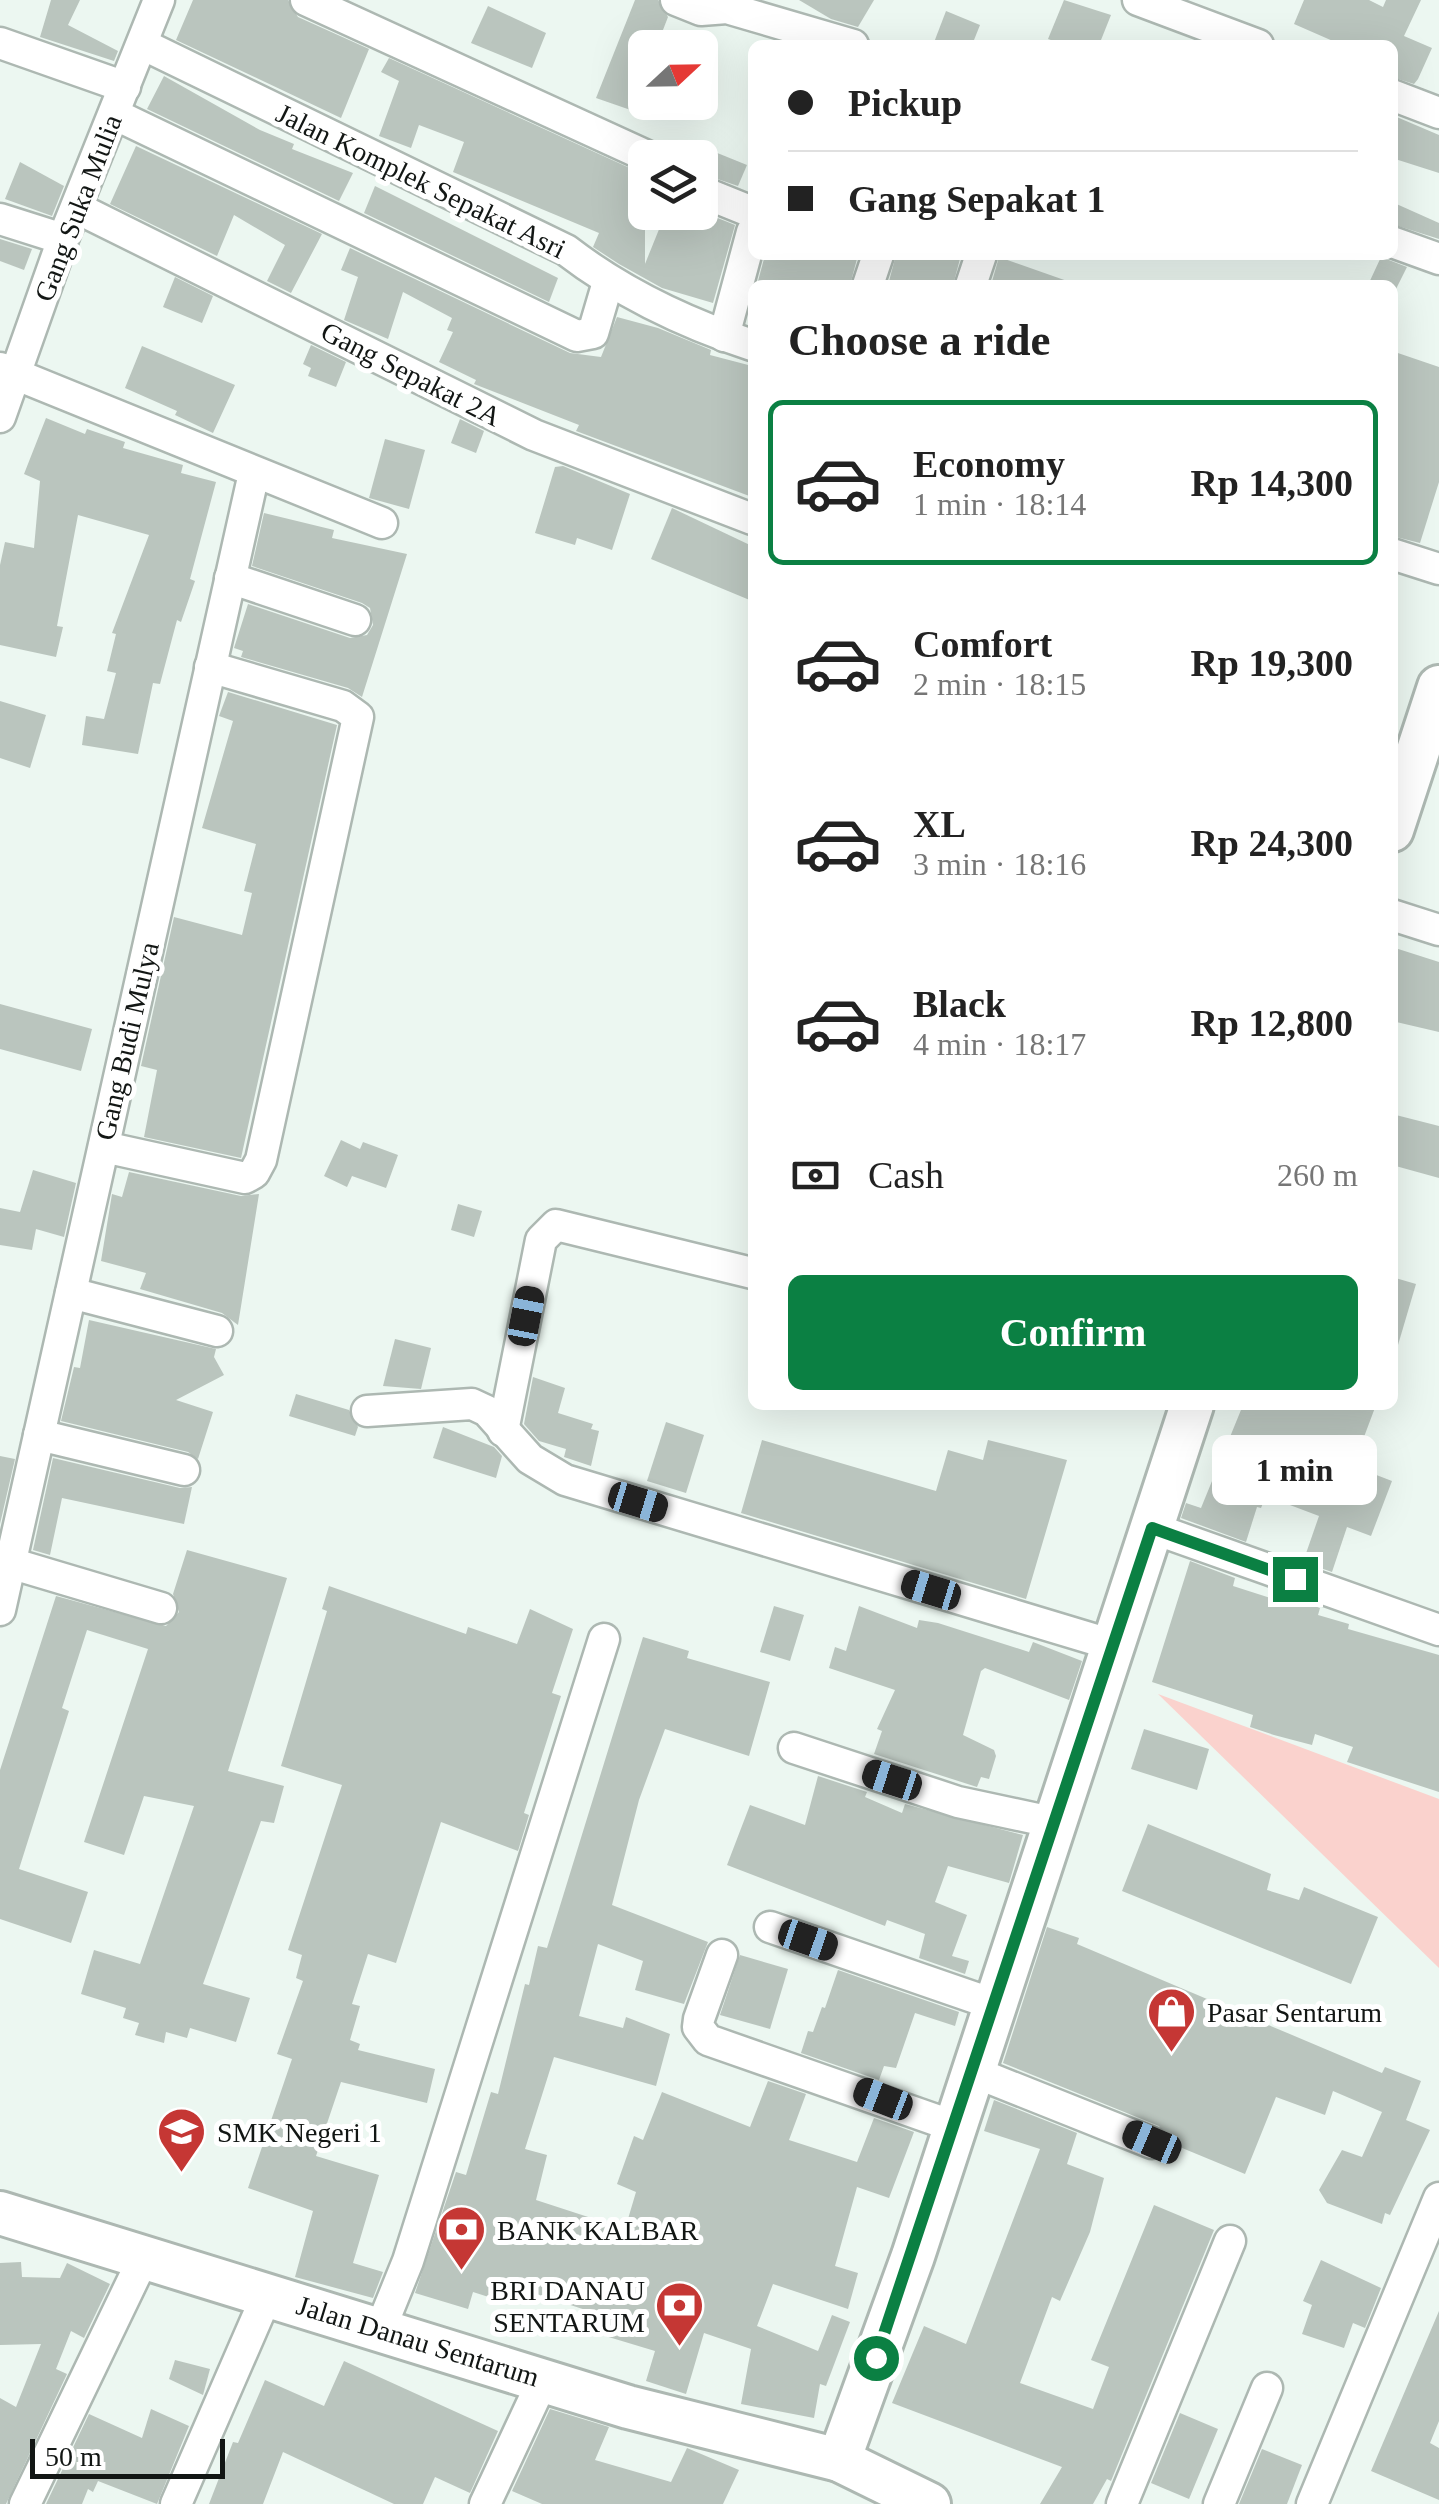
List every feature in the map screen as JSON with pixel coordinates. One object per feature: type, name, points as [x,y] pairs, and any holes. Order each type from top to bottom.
[{"type":"street","name":"Gang Suka Mulia","points":[[0,417],[8,371],[78,209],[159,0]]},
{"type":"street","points":[[306,0],[628,148]]},
{"type":"street","points":[[676,0],[701,10],[728,8],[835,40]]},
{"type":"street","points":[[1138,0],[1245,40]]},
{"type":"street","points":[[0,43],[119,100],[576,336],[593,333],[608,282]]},
{"type":"street","name":"Jalan Komplek Sepakat Asri","points":[[142,44],[566,250],[608,282],[738,340]]},
{"type":"street","points":[[1398,98],[1439,113]]},
{"type":"street","points":[[718,198],[748,210]]},
{"type":"street","name":"Gang Sepakat 2A","points":[[78,209],[534,435],[748,517]]},
{"type":"street","points":[[0,219],[63,239]]},
{"type":"street","points":[[1398,244],[1439,258]]},
{"type":"street","points":[[738,340],[748,260]]},
{"type":"street","points":[[8,371],[382,523]]},
{"type":"street","name":"Gang Budi Mulya","points":[[0,1610],[254,473]]},
{"type":"street","points":[[1398,556],[1439,569]]},
{"type":"street","points":[[230,578],[355,620]]},
{"type":"street","points":[[104,1147],[245,1178],[254,1173],[261,1160],[358,717],[343,706],[210,668]]},
{"type":"street","points":[[1398,798],[1403,771],[1439,687]]},
{"type":"street","points":[[1398,917],[1439,930]]},
{"type":"street","points":[[503,1430],[541,1240],[547,1230],[556,1225],[598,1233],[748,1272]]},
{"type":"street","points":[[71,1293],[216,1331]]},
{"type":"street","points":[[367,1411],[472,1404],[487,1412],[530,1459],[565,1480],[1114,1645]]},
{"type":"street","points":[[838,2460],[956,2127],[1190,1410]]},
{"type":"street","points":[[39,1436],[184,1470]]},
{"type":"street","points":[[1152,1528],[1439,1630]]},
{"type":"street","points":[[10,1564],[161,1608]]},
{"type":"street","points":[[380,2330],[408,2261],[604,1640]]},
{"type":"street","points":[[794,1748],[958,1802],[1056,1823]]},
{"type":"street","points":[[770,1926],[996,2005]]},
{"type":"street","points":[[722,1955],[699,2019],[698,2027],[708,2040],[956,2127]]},
{"type":"street","points":[[974,2072],[1152,2142]]},
{"type":"street","points":[[1312,2504],[1439,2198]]},
{"type":"street","name":"Jalan Danau Sentarum","points":[[0,2213],[628,2407],[838,2460],[880,2494],[930,2504]]},
{"type":"street","points":[[1122,2504],[1230,2240]]},
{"type":"street","points":[[24,2504],[145,2255]]},
{"type":"street","points":[[176,2504],[267,2294]]},
{"type":"street","points":[[485,2504],[543,2380]]},
{"type":"street","points":[[1219,2504],[1267,2388]]},
{"type":"shaded area","points":[[1158,1694],[1439,1799],[1439,1968]]},
{"type":"building","points":[[51,0],[80,0],[68,25],[118,51],[114,61],[40,37]]},
{"type":"building","points":[[193,0],[288,0],[298,17],[369,49],[341,118],[176,40]]},
{"type":"building","points":[[635,0],[658,0],[668,17],[663,30],[628,30],[628,109],[596,98]]},
{"type":"building","points":[[799,0],[874,0],[858,27],[831,19]]},
{"type":"building","points":[[1064,0],[1111,15],[1101,40],[1048,39]]},
{"type":"building","points":[[1304,0],[1369,0],[1383,7],[1386,0],[1421,0],[1404,36],[1432,48],[1414,84],[1398,79],[1398,40],[1331,40],[1294,24]]},
{"type":"building","points":[[488,6],[546,33],[532,68],[471,43]]},
{"type":"building","points":[[946,11],[980,25],[974,40],[935,40]]},
{"type":"building","points":[[389,58],[628,167],[628,230],[645,230],[645,264],[659,230],[718,230],[718,218],[735,225],[713,303],[662,288],[619,264],[593,247],[599,233],[453,172],[464,142],[419,125],[411,148],[379,136],[399,81],[381,72]]},
{"type":"building","points":[[164,76],[260,130],[294,144],[292,149],[353,173],[339,201],[147,109]]},
{"type":"building","points":[[1398,118],[1439,135],[1439,173],[1398,160]]},
{"type":"building","points":[[136,146],[322,234],[291,293],[267,281],[285,245],[234,215],[217,256],[110,204]]},
{"type":"building","points":[[718,153],[747,165],[738,186],[718,179]]},
{"type":"building","points":[[20,162],[64,186],[52,216],[5,199]]},
{"type":"building","points":[[375,186],[558,278],[549,302],[364,213]]},
{"type":"building","points":[[1398,205],[1439,223],[1439,239],[1398,226]]},
{"type":"building","points":[[0,239],[32,249],[24,270],[0,261]]},
{"type":"building","points":[[350,248],[570,353],[601,357],[617,317],[658,328],[711,350],[710,355],[748,365],[748,496],[576,431],[579,425],[474,384],[476,380],[439,362],[453,332],[447,330],[452,318],[403,292],[388,339],[344,320],[358,277],[341,270]]},
{"type":"building","points":[[764,260],[857,260],[851,280],[758,280]]},
{"type":"building","points":[[895,260],[960,260],[954,280],[889,280]]},
{"type":"building","points":[[998,260],[1008,260],[1064,280],[992,280]]},
{"type":"building","points":[[1380,260],[1407,267],[1398,285],[1398,280],[1370,280]]},
{"type":"building","points":[[175,277],[213,296],[202,323],[163,307]]},
{"type":"building","points":[[311,345],[346,362],[336,387],[308,376],[311,368],[303,364]]},
{"type":"building","points":[[142,346],[235,385],[213,433],[175,415],[177,411],[125,388]]},
{"type":"building","points":[[1398,353],[1439,367],[1439,482],[1420,543],[1398,538]]},
{"type":"building","points":[[46,418],[85,434],[87,429],[125,442],[123,448],[183,465],[181,473],[216,482],[190,579],[195,581],[181,622],[177,620],[160,684],[153,683],[138,754],[82,745],[86,716],[104,719],[116,673],[107,671],[116,634],[112,633],[149,535],[78,515],[57,626],[63,627],[56,657],[0,645],[0,565],[5,542],[34,548],[40,481],[24,474]]},
{"type":"building","points":[[460,419],[484,431],[476,453],[451,443]]},
{"type":"building","points":[[385,439],[425,450],[409,509],[369,498]]},
{"type":"building","points":[[563,466],[630,494],[612,550],[577,538],[575,545],[535,533],[555,467]]},
{"type":"building","points":[[672,508],[748,544],[748,599],[651,559]]},
{"type":"building","points":[[264,513],[334,530],[332,538],[407,554],[362,697],[348,688],[241,657],[243,651],[234,648],[248,604],[350,638],[367,635],[373,625],[370,608],[362,603],[252,566]]},
{"type":"building","points":[[228,692],[337,725],[241,1158],[144,1137],[157,1070],[141,1066],[174,917],[242,935],[252,893],[244,891],[256,844],[202,828],[233,721],[219,716]]},
{"type":"building","points":[[0,701],[46,715],[30,768],[0,758]]},
{"type":"building","points":[[1398,949],[1439,962],[1439,1032],[1398,1022]]},
{"type":"building","points":[[0,1004],[92,1029],[81,1071],[0,1049]]},
{"type":"building","points":[[1398,1116],[1439,1126],[1439,1178],[1398,1167]]},
{"type":"building","points":[[341,1140],[360,1149],[363,1142],[398,1155],[386,1188],[352,1176],[347,1187],[324,1176]]},
{"type":"building","points":[[33,1170],[76,1183],[64,1237],[36,1229],[32,1250],[0,1245],[0,1208],[20,1212]]},
{"type":"building","points":[[129,1172],[241,1196],[259,1194],[238,1325],[222,1313],[140,1289],[146,1273],[101,1261],[112,1194],[122,1197]]},
{"type":"building","points":[[458,1204],[482,1211],[474,1237],[451,1230]]},
{"type":"building","points":[[1398,1279],[1416,1284],[1398,1345]]},
{"type":"building","points":[[89,1320],[216,1349],[214,1357],[224,1375],[176,1400],[213,1412],[198,1459],[188,1452],[61,1421],[74,1367],[80,1368]]},
{"type":"building","points":[[395,1339],[431,1348],[421,1389],[383,1386]]},
{"type":"building","points":[[533,1377],[565,1388],[558,1413],[593,1424],[591,1429],[599,1431],[591,1466],[564,1457],[566,1449],[539,1441],[524,1424]]},
{"type":"building","points":[[296,1394],[349,1410],[358,1427],[355,1436],[289,1416]]},
{"type":"building","points":[[1241,1410],[1374,1410],[1353,1466],[1392,1481],[1371,1536],[1347,1527],[1332,1572],[1303,1562],[1319,1516],[1266,1496],[1261,1508],[1257,1507],[1246,1542],[1181,1518],[1186,1503],[1201,1508]]},
{"type":"building","points":[[666,1422],[704,1435],[686,1493],[647,1481]]},
{"type":"building","points":[[443,1427],[494,1447],[502,1456],[496,1478],[433,1458]]},
{"type":"building","points":[[762,1440],[936,1491],[948,1450],[983,1460],[988,1440],[1067,1460],[1026,1599],[741,1513]]},
{"type":"building","points":[[0,1456],[15,1459],[0,1524]]},
{"type":"building","points":[[53,1458],[180,1488],[192,1487],[184,1524],[62,1498],[50,1555],[33,1550]]},
{"type":"building","points":[[187,1550],[287,1578],[228,1771],[284,1786],[274,1823],[261,1821],[203,1984],[250,1998],[236,2042],[190,2028],[187,2038],[166,2032],[164,2043],[135,2035],[139,2023],[123,2018],[126,2008],[81,1994],[94,1950],[140,1964],[194,1806],[144,1796],[124,1855],[84,1842],[148,1649],[87,1630],[62,1708],[69,1711],[19,1869],[88,1892],[71,1943],[0,1919],[0,1770],[56,1596],[166,1626],[179,1612],[173,1594]]},
{"type":"building","points":[[1190,1561],[1235,1578],[1233,1586],[1289,1604],[1291,1597],[1320,1608],[1318,1615],[1349,1624],[1348,1629],[1439,1655],[1439,1792],[1347,1762],[1353,1747],[1315,1734],[1312,1745],[1274,1735],[1250,1727],[1253,1715],[1152,1682]]},
{"type":"building","points":[[329,1586],[466,1634],[468,1627],[517,1644],[530,1609],[573,1629],[552,1693],[561,1696],[524,1813],[529,1815],[518,1851],[441,1822],[396,1963],[368,1954],[352,2004],[360,2006],[350,2040],[360,2044],[358,2050],[435,2069],[427,2103],[341,2082],[316,2156],[379,2175],[353,2263],[383,2272],[373,2298],[295,2277],[313,2211],[248,2188],[292,2059],[277,2054],[303,1981],[296,1978],[302,1955],[288,1950],[342,1785],[281,1766],[327,1611],[322,1609]]},
{"type":"building","points":[[774,1606],[804,1615],[790,1661],[760,1652]]},
{"type":"building","points":[[859,1606],[917,1628],[919,1620],[938,1623],[1029,1652],[1033,1642],[1082,1661],[1069,1700],[985,1668],[981,1671],[963,1735],[994,1750],[996,1756],[989,1779],[981,1777],[977,1787],[874,1754],[882,1731],[877,1729],[895,1690],[829,1668],[835,1647],[846,1651]]},
{"type":"building","points":[[643,1637],[689,1651],[687,1658],[770,1682],[749,1756],[665,1729],[639,1800],[612,1905],[708,1942],[684,2004],[635,1990],[643,1961],[598,1944],[579,2016],[623,2028],[626,2017],[670,2034],[656,2086],[554,2057],[525,2149],[547,2155],[536,2200],[625,2229],[636,2192],[617,2184],[634,2136],[643,2140],[662,2092],[750,2127],[768,2081],[806,2094],[789,2140],[857,2162],[874,2118],[914,2132],[889,2198],[857,2187],[835,2266],[858,2273],[848,2309],[773,2284],[757,2326],[818,2351],[832,2315],[850,2322],[826,2386],[820,2384],[814,2418],[741,2404],[751,2349],[704,2333],[686,2394],[646,2381],[655,2351],[592,2332],[598,2314],[503,2283],[498,2300],[473,2292],[468,2309],[415,2293],[456,2172],[466,2175],[491,2092],[498,2094],[525,1984],[529,1985],[538,1946],[547,1948]]},
{"type":"building","points":[[1144,1729],[1209,1749],[1197,1790],[1131,1769]]},
{"type":"building","points":[[818,1776],[867,1792],[865,1797],[902,1813],[905,1804],[1023,1835],[1009,1883],[948,1866],[935,1902],[967,1915],[952,1956],[969,1961],[965,1974],[919,1958],[925,1934],[887,1920],[885,1926],[727,1865],[750,1805],[805,1825]]},
{"type":"building","points":[[1148,1824],[1271,1874],[1267,1890],[1299,1900],[1304,1887],[1378,1917],[1351,1984],[1122,1891]]},
{"type":"building","points":[[1047,1927],[1079,1938],[1077,1944],[1382,2073],[1385,2067],[1421,2081],[1406,2120],[1430,2130],[1390,2215],[1385,2213],[1382,2224],[1327,2203],[1319,2190],[1342,2150],[1362,2157],[1382,2112],[1333,2091],[1325,2115],[1276,2097],[1245,2174],[1170,2143],[1159,2126],[1003,2063]]},
{"type":"building","points":[[740,1955],[788,1969],[770,2029],[720,2015]]},
{"type":"building","points":[[838,1970],[959,2012],[955,2026],[915,2013],[896,2068],[884,2066],[879,2080],[801,2053],[808,2031],[813,2032],[822,2007],[825,2008]]},
{"type":"building","points":[[994,2100],[1077,2133],[1067,2164],[1104,2178],[1090,2232],[1060,2301],[1052,2297],[1020,2383],[1093,2409],[1109,2367],[1091,2360],[1154,2205],[1214,2230],[1111,2481],[1107,2479],[1093,2504],[1040,2504],[1062,2467],[892,2403],[924,2326],[966,2344],[1040,2149],[984,2131]]},
{"type":"building","points":[[1321,2260],[1381,2288],[1365,2328],[1353,2323],[1344,2348],[1302,2334],[1312,2305],[1303,2301]]},
{"type":"building","points":[[21,2262],[22,2277],[60,2278],[67,2263],[110,2284],[84,2338],[71,2331],[56,2369],[67,2374],[6,2504],[0,2504],[0,2398],[16,2407],[41,2344],[0,2345],[0,2263]]},
{"type":"building","points":[[1439,2311],[1439,2421],[1430,2443],[1439,2448],[1439,2500],[1371,2471]]},
{"type":"building","points":[[175,2360],[210,2369],[203,2395],[169,2379]]},
{"type":"building","points":[[344,2361],[498,2431],[470,2493],[435,2477],[423,2504],[394,2504],[283,2452],[263,2504],[209,2504],[233,2442],[238,2443],[265,2380],[324,2406]]},
{"type":"building","points":[[151,2409],[189,2426],[157,2504],[98,2481],[93,2492],[88,2489],[82,2504],[46,2504],[89,2414],[142,2438]]},
{"type":"building","points":[[550,2409],[609,2427],[595,2460],[671,2482],[687,2448],[739,2470],[723,2504],[542,2504],[512,2491]]},
{"type":"building","points":[[1180,2413],[1218,2429],[1189,2499],[1151,2483]]},
{"type":"building","points":[[1262,2449],[1302,2465],[1287,2504],[1239,2504]]},
{"type":"place","name":"Pasar Sentarum","points":[[1172,2054]]},
{"type":"place","name":"SMK Negeri 1","points":[[182,2174]]},
{"type":"place","name":"BANK KALBAR","points":[[462,2272]]},
{"type":"place","name":"BRI DANAU SENTARUM","points":[[680,2348]]},
{"type":"route","points":[[876,2358],[1152,1528],[1295,1579]]}]
